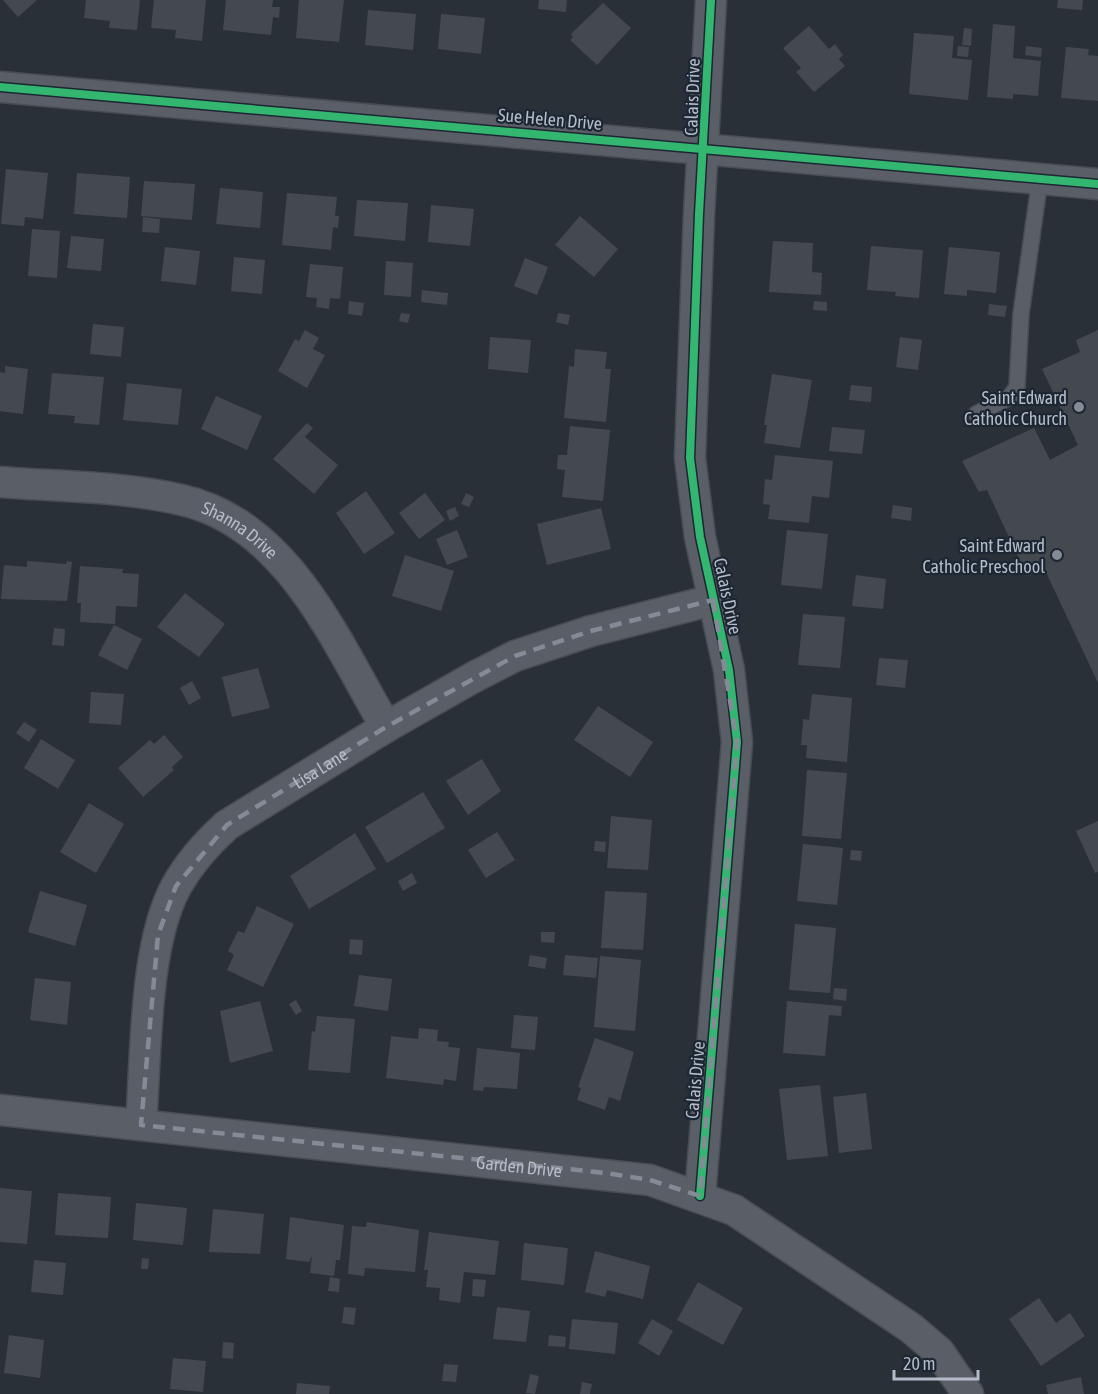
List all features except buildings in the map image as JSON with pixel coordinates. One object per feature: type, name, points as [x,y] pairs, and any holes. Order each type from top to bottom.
[{"type":"street","name":"Calais Drive","points":[[700,1196],[737,742],[729,670],[700,537],[690,458],[698,226],[711,0]]},
{"type":"street","name":"Sue Helen Drive","points":[[0,87],[1098,184]]},
{"type":"street","name":"Shanna Drive","points":[[0,482],[149,494],[183,500],[212,509],[238,523],[261,539],[289,568],[386,727]]},
{"type":"street","name":"Lisa Lane","points":[[141,1125],[158,935],[176,886],[207,844],[227,825],[386,727],[515,656],[591,631],[713,600]]},
{"type":"street","name":"Garden Drive","points":[[0,1110],[650,1179],[734,1210],[911,1328],[939,1352],[968,1394]]},
{"type":"lane","points":[[976,414],[1010,397],[1017,387],[1021,314],[1040,179]]},
{"type":"highlighted area","points":[[713,600],[737,742],[700,1196],[650,1180],[606,1173],[141,1125],[158,935],[176,886],[227,825],[386,727],[515,656],[591,631]]},
{"type":"cycle path","points":[[700,1196],[737,742],[729,670],[700,537],[690,458],[699,214],[711,0]]},
{"type":"cycle path","points":[[0,87],[1098,184]]},
{"type":"place","name":"Saint Edward Catholic Church","points":[[1079,407]]},
{"type":"place","name":"Saint Edward Catholic Preschool","points":[[1057,555]]}]
